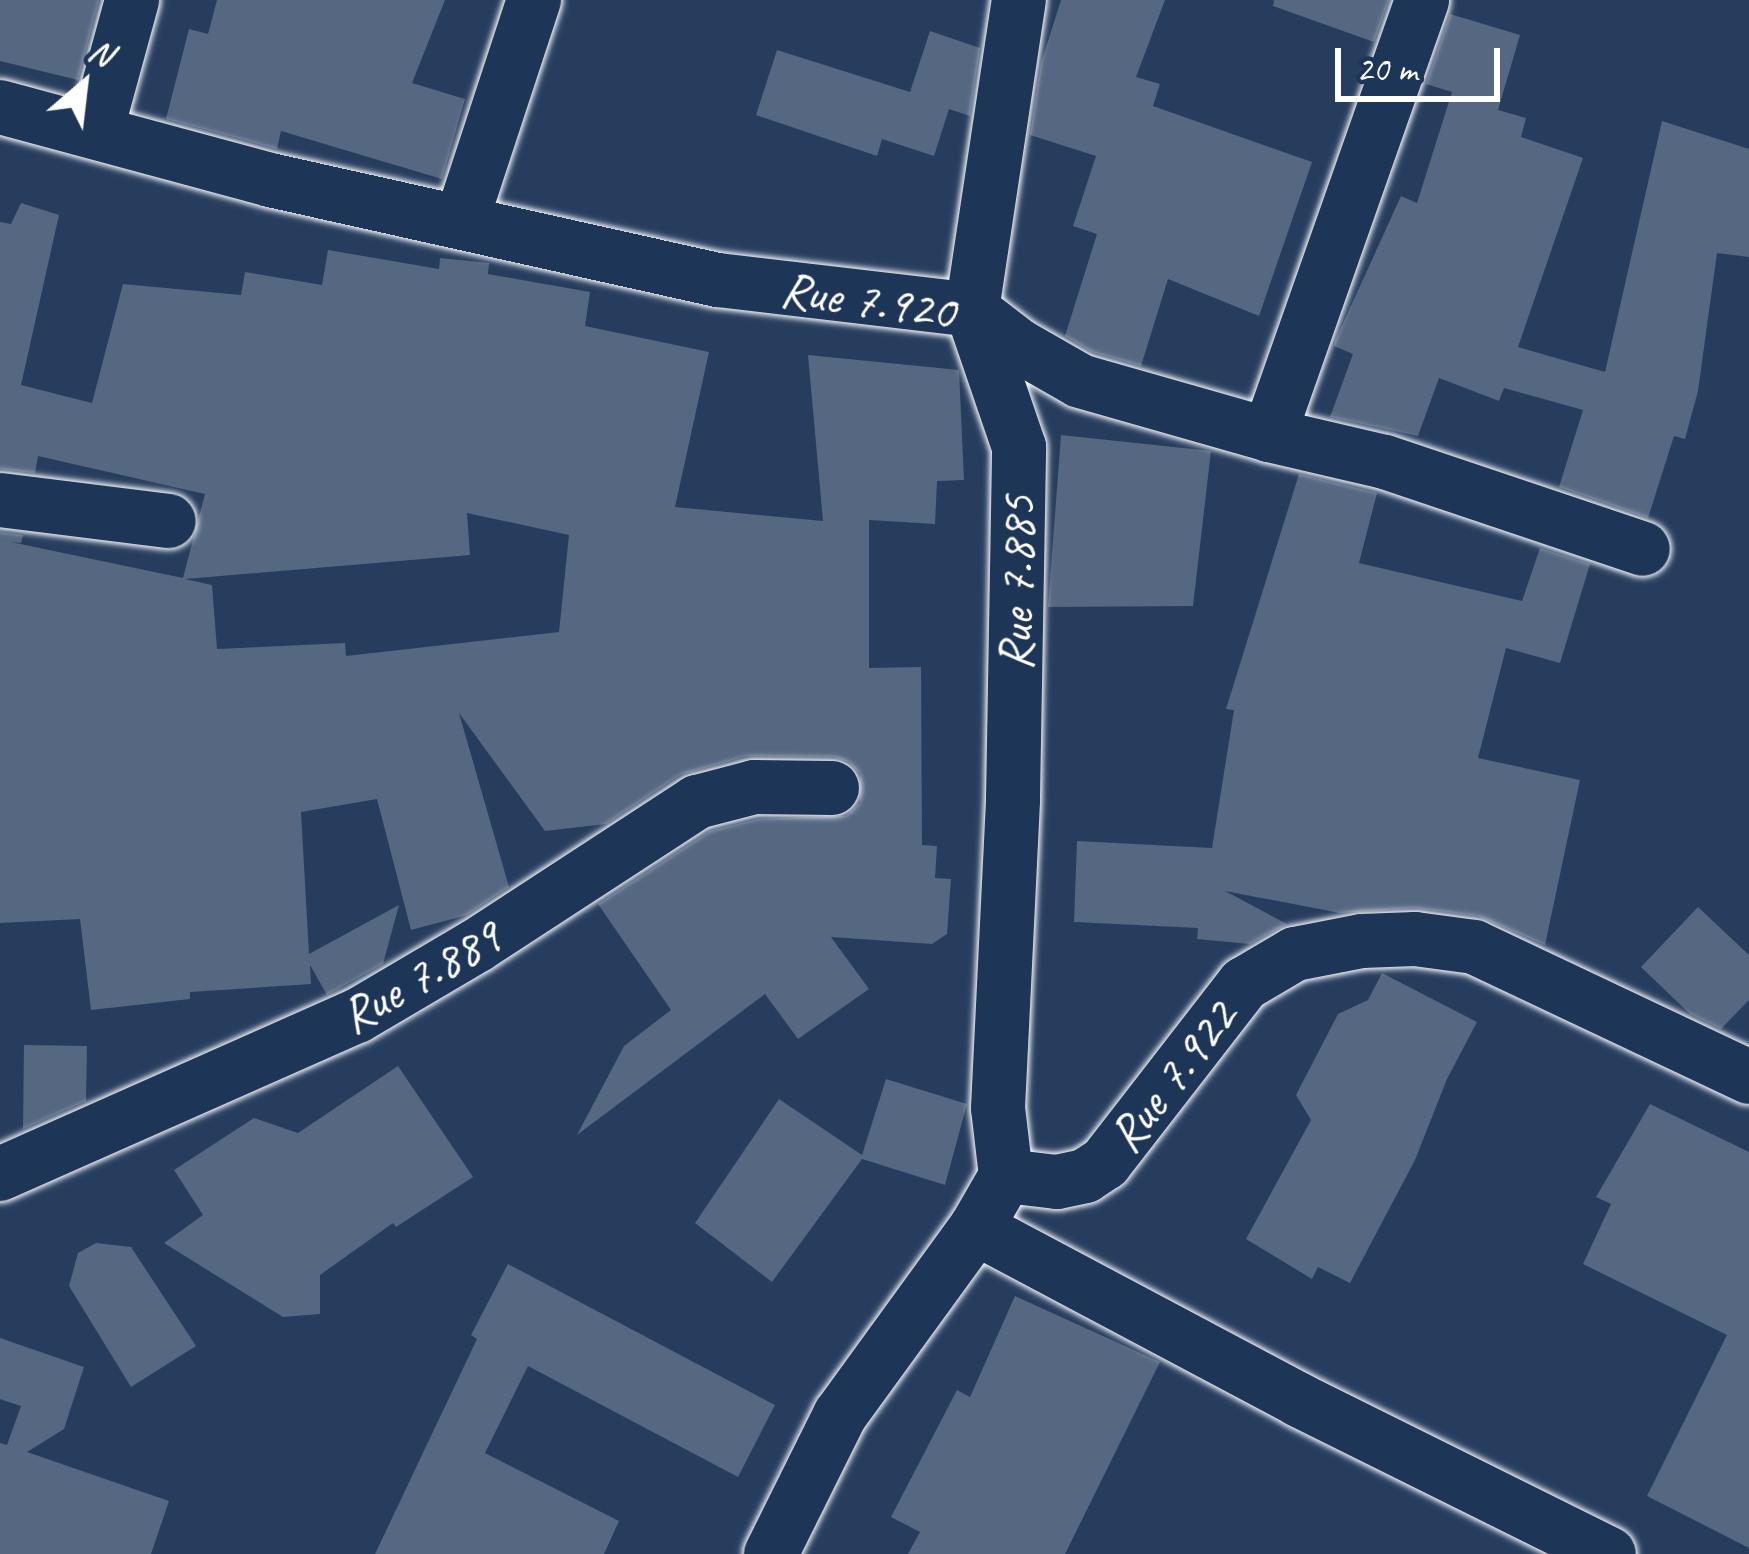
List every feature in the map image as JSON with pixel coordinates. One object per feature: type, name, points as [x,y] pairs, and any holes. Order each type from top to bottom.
[{"type":"street","points":[[96,132],[132,0]]},
{"type":"street","points":[[460,222],[534,0]]},
{"type":"street","name":"Rue 7.885","points":[[1006,1176],[998,1108],[1013,799],[1019,447],[972,310],[1019,0]]},
{"type":"street","points":[[1269,435],[1422,0]]},
{"type":"street","name":"Rue 7.920","points":[[0,107],[270,179],[718,280],[972,310],[1018,346],[1080,381],[1269,435],[1385,462],[1643,549]]},
{"type":"street","points":[[0,500],[169,520]]},
{"type":"street","name":"Rue 7.889","points":[[0,1174],[357,1016],[476,946],[698,802],[737,789],[832,788]]},
{"type":"street","name":"Rue 7.922","points":[[1006,1176],[1057,1182],[1085,1176],[1105,1163],[1244,984],[1295,954],[1362,941],[1415,939],[1474,946],[1749,1077]]},
{"type":"street","points":[[771,1554],[840,1415],[976,1228],[1006,1176]]},
{"type":"street","points":[[976,1228],[1299,1400],[1610,1554]]},
{"type":"building","points":[[0,0],[99,0],[78,80],[0,61]]},
{"type":"building","points":[[217,0],[445,0],[412,83],[465,99],[442,179],[281,131],[277,149],[166,119],[189,29],[208,34]]},
{"type":"building","points":[[1061,0],[1165,0],[1136,77],[1160,84],[1153,106],[1312,162],[1259,316],[1168,279],[1141,366],[1092,352],[1065,336],[1097,234],[1073,226],[1096,156],[1030,135],[1041,63]]},
{"type":"building","points":[[1274,0],[1389,0],[1374,42],[1273,6]]},
{"type":"building","points":[[1450,14],[1520,35],[1498,110],[1526,118],[1521,137],[1583,158],[1518,347],[1605,372],[1662,121],[1749,149],[1749,257],[1717,253],[1698,391],[1685,439],[1674,436],[1648,518],[1559,487],[1583,410],[1504,388],[1499,401],[1439,378],[1418,436],[1330,417],[1353,354],[1334,346],[1335,341],[1401,196],[1417,203],[1452,92],[1426,84]]},
{"type":"building","points":[[930,31],[980,48],[970,116],[949,109],[934,156],[882,139],[877,156],[756,115],[777,50],[910,92]]},
{"type":"building","points":[[21,203],[59,215],[21,385],[92,403],[123,284],[241,295],[245,272],[322,285],[328,250],[439,269],[440,258],[489,263],[488,274],[590,292],[585,326],[709,352],[675,507],[823,521],[808,355],[959,370],[964,480],[937,481],[935,524],[869,520],[869,668],[921,667],[922,845],[937,846],[935,878],[951,879],[947,934],[932,944],[831,937],[869,989],[798,1039],[765,994],[577,1135],[624,1046],[671,1010],[598,904],[710,831],[758,819],[846,816],[860,803],[860,774],[849,762],[834,757],[747,756],[680,775],[606,824],[545,831],[459,713],[509,887],[467,915],[411,930],[377,799],[301,812],[309,954],[399,905],[383,964],[327,995],[310,965],[311,984],[190,992],[190,999],[91,1010],[80,919],[0,923],[0,532],[23,535],[21,543],[11,542],[183,578],[205,494],[38,456],[35,473],[0,469],[0,222],[11,224]],"holes":[[[467,513],[569,535],[559,632],[346,656],[345,643],[217,649],[212,585],[185,579],[470,555]]]},
{"type":"building","points":[[1061,435],[1211,451],[1193,606],[1048,607]]},
{"type":"building","points":[[1299,474],[1377,493],[1359,563],[1522,601],[1540,548],[1590,564],[1560,663],[1506,648],[1478,758],[1580,780],[1545,945],[1478,916],[1414,908],[1340,913],[1225,891],[1287,924],[1250,944],[1197,939],[1198,928],[1074,922],[1077,841],[1212,848],[1234,710],[1226,709]]},
{"type":"building","points":[[1698,907],[1749,955],[1749,1000],[1721,1029],[1690,1014],[1641,967]]},
{"type":"building","points":[[1382,973],[1477,1022],[1447,1079],[1415,1160],[1350,1283],[1318,1267],[1312,1279],[1246,1239],[1311,1120],[1296,1095],[1338,1014],[1368,1000]]},
{"type":"building","points":[[24,1045],[87,1046],[86,1101],[23,1129]]},
{"type":"building","points":[[398,1066],[473,1177],[396,1227],[393,1223],[320,1275],[320,1314],[283,1317],[164,1243],[203,1215],[174,1170],[254,1118],[298,1133]]},
{"type":"building","points":[[886,1079],[967,1104],[945,1185],[862,1159],[772,1282],[695,1223],[779,1099],[862,1155]]},
{"type":"building","points":[[1650,1104],[1749,1152],[1749,1548],[1647,1496],[1727,1335],[1583,1264],[1611,1204],[1596,1197]]},
{"type":"building","points":[[96,1243],[131,1247],[196,1346],[131,1387],[69,1286],[78,1253]]},
{"type":"building","points":[[508,1264],[775,1405],[738,1477],[528,1366],[485,1453],[619,1521],[604,1554],[375,1554],[477,1339],[471,1335]]},
{"type":"building","points":[[1015,1296],[1160,1362],[1065,1554],[908,1554],[920,1532],[891,1517],[957,1390],[970,1397]]},
{"type":"building","points":[[0,1338],[84,1367],[64,1429],[27,1452],[169,1501],[151,1554],[0,1554],[0,1443],[7,1445],[21,1406],[0,1399]]}]
